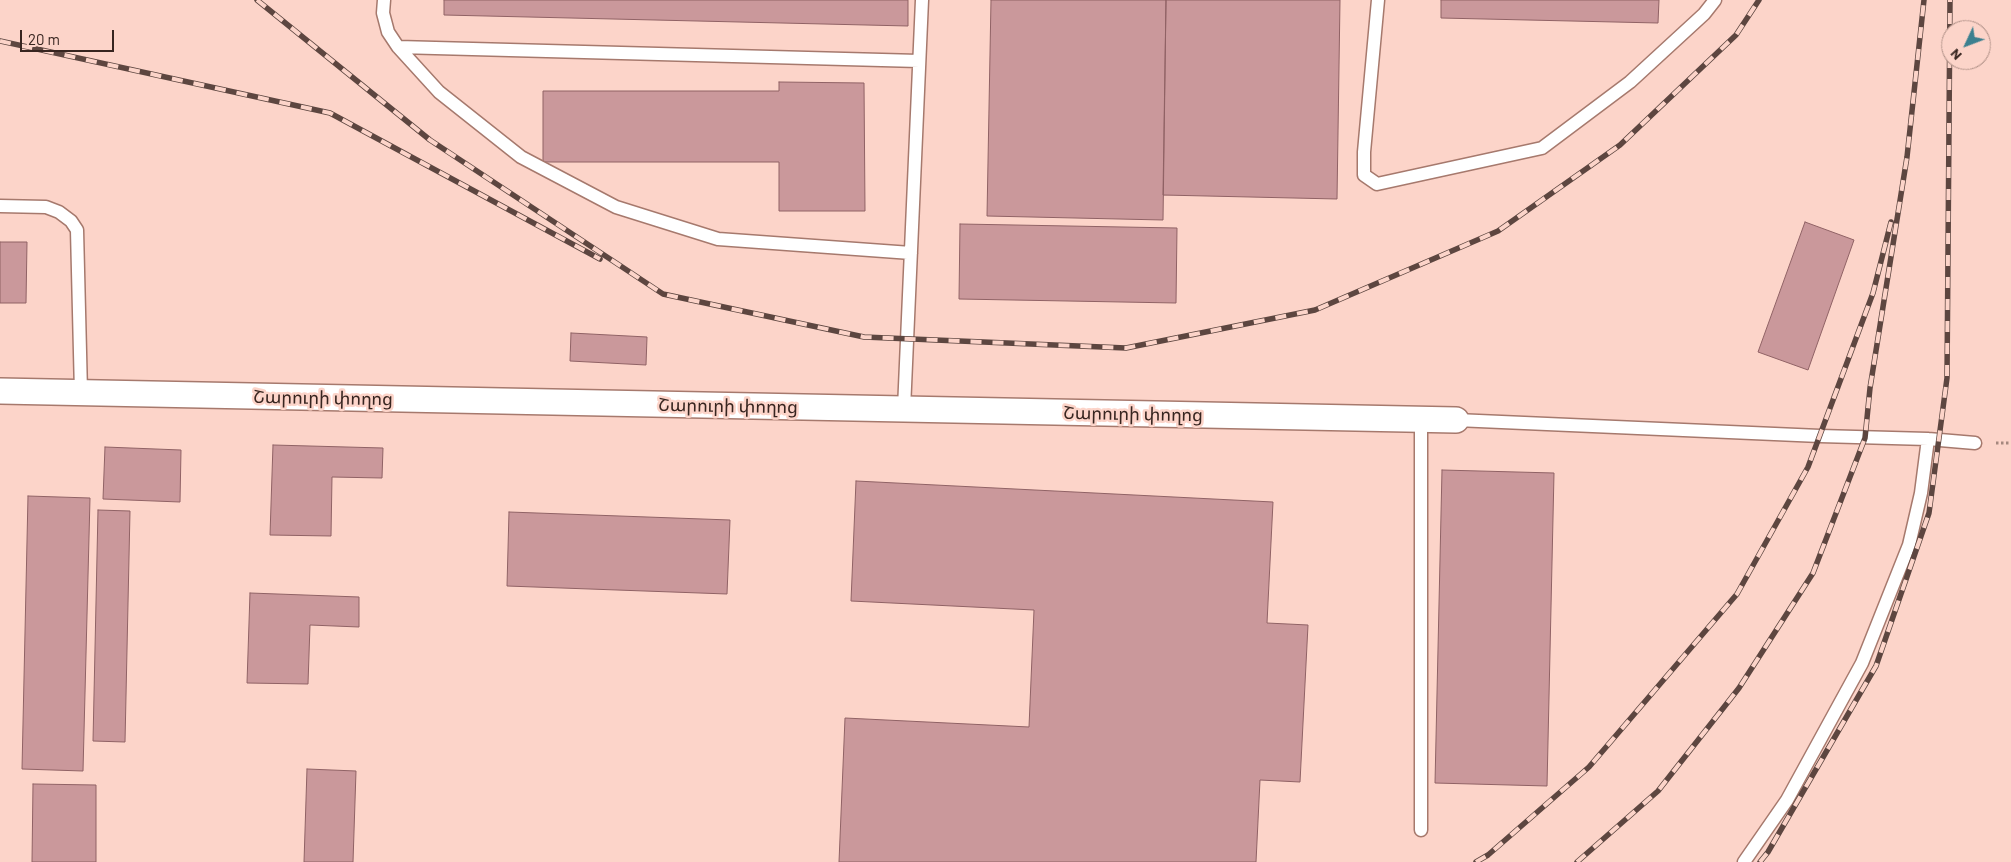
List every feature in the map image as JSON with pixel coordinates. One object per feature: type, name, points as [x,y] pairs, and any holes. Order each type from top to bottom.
[{"type":"street","name":"Շարուրի փողոց","points":[[0,392],[1456,420]]},
{"type":"lane","points":[[384,0],[383,13],[388,32],[398,47],[440,92],[521,157],[616,207],[718,239],[911,252]]},
{"type":"lane","points":[[904,409],[922,0]]},
{"type":"lane","points":[[1378,0],[1364,152],[1364,175],[1377,184],[1542,148],[1630,82],[1704,14],[1714,0]]},
{"type":"lane","points":[[398,47],[919,61]]},
{"type":"lane","points":[[0,206],[46,208],[59,212],[71,221],[77,230],[81,393]]},
{"type":"lane","points":[[1421,420],[1421,830]]},
{"type":"lane","points":[[1456,420],[1847,438],[1928,439],[1975,443]]},
{"type":"lane","points":[[1744,862],[1787,800],[1862,663],[1909,546],[1922,493],[1928,439]]},
{"type":"building","points":[[444,0],[908,0],[908,26],[444,15]]},
{"type":"building","points":[[991,0],[1166,0],[1163,220],[987,216]]},
{"type":"building","points":[[1166,0],[1340,0],[1337,199],[1163,195]]},
{"type":"building","points":[[1441,0],[1659,0],[1658,23],[1441,18]]},
{"type":"building","points":[[779,82],[864,83],[865,211],[779,211],[779,162],[543,162],[543,91],[779,91]]},
{"type":"building","points":[[1805,222],[1854,240],[1808,370],[1758,352]]},
{"type":"building","points":[[960,224],[1177,228],[1176,303],[959,299]]},
{"type":"building","points":[[0,242],[27,242],[26,303],[0,303]]},
{"type":"building","points":[[571,333],[647,337],[646,365],[570,361]]},
{"type":"building","points":[[273,445],[383,448],[382,478],[332,477],[331,536],[270,535]]},
{"type":"building","points":[[105,447],[181,450],[180,502],[103,499]]},
{"type":"building","points":[[1442,470],[1554,473],[1547,786],[1435,783]]},
{"type":"building","points":[[856,481],[1273,502],[1267,623],[1308,625],[1300,782],[1260,780],[1256,862],[839,862],[845,718],[1029,727],[1034,610],[851,601]]},
{"type":"building","points":[[28,496],[90,498],[83,771],[22,769]]},
{"type":"building","points":[[98,510],[130,511],[125,742],[93,741]]},
{"type":"building","points":[[509,512],[730,520],[727,594],[507,586]]},
{"type":"building","points":[[250,593],[359,597],[359,627],[310,625],[308,684],[247,683]]},
{"type":"building","points":[[307,769],[356,771],[353,862],[304,862]]},
{"type":"building","points":[[33,784],[96,785],[96,862],[32,862]]},
{"type":"railway","points":[[257,0],[430,140],[663,294],[864,337],[1126,348],[1315,310],[1498,231],[1620,145],[1736,35],[1759,0]]},
{"type":"railway","points":[[1577,862],[1658,791],[1739,688],[1813,573],[1865,438],[1870,388],[1907,157],[1924,0]]},
{"type":"railway","points":[[1760,862],[1768,852],[1876,666],[1929,513],[1947,378],[1950,0]]},
{"type":"railway","points":[[0,41],[330,113],[600,259]]},
{"type":"railway","points":[[1476,862],[1488,855],[1589,767],[1737,594],[1808,467],[1873,293],[1891,222]]}]
